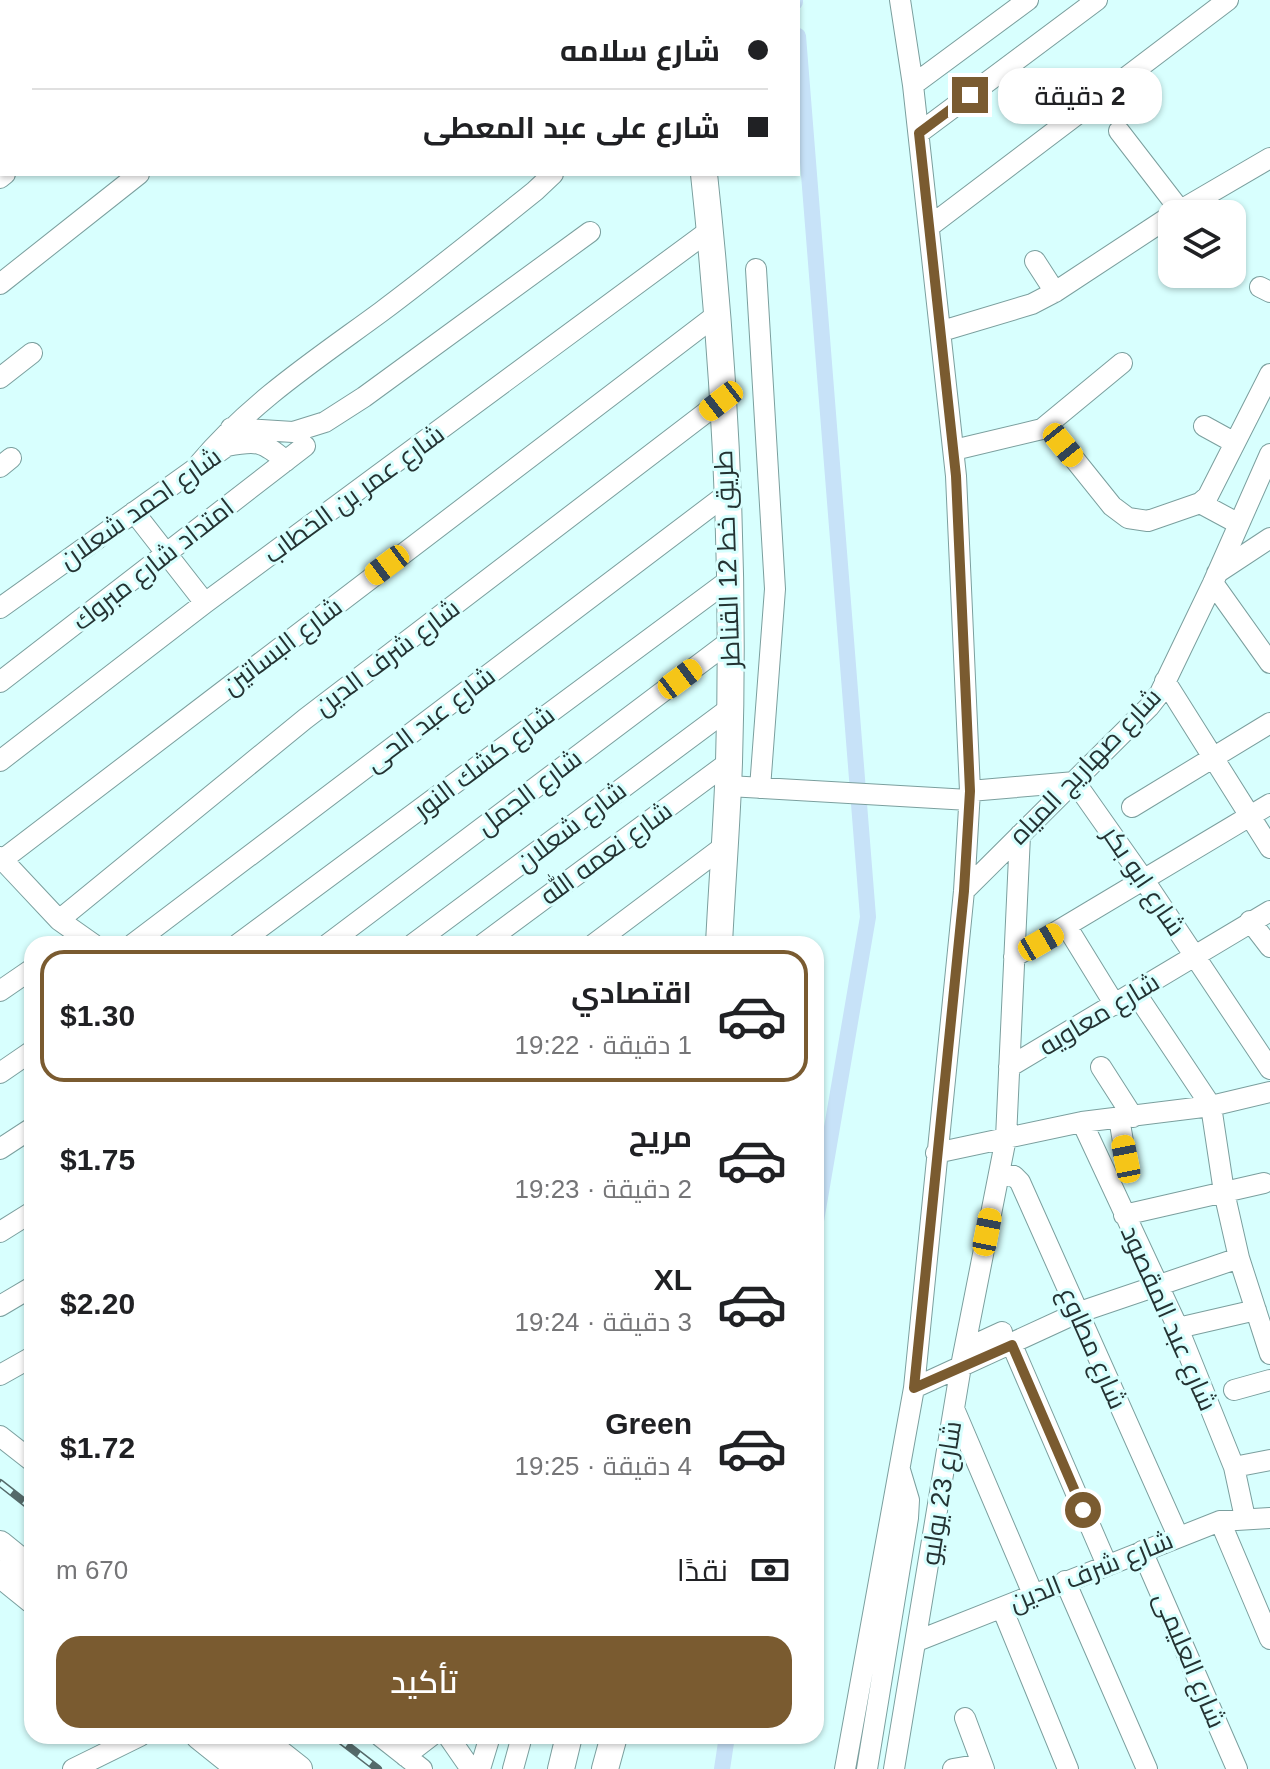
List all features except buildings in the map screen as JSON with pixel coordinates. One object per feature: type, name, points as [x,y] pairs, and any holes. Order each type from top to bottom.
[{"type":"main road","name":"طريق خط 12 القناطر","points":[[704,176],[727,494],[729,580],[730,708],[719,936]]},
{"type":"main road","points":[[0,1544],[24,1564]]},
{"type":"main road","points":[[0,1574],[24,1594]]},
{"type":"main road","points":[[209,1744],[240,1769]]},
{"type":"main road","points":[[241,1744],[272,1769]]},
{"type":"main road","points":[[268,1744],[299,1769]]},
{"type":"main road","points":[[561,1769],[567,1744]]},
{"type":"main road","points":[[575,1769],[581,1744]]},
{"type":"main road","points":[[593,1769],[599,1744]]},
{"type":"main road","points":[[605,1769],[612,1744]]},
{"type":"street","points":[[913,85],[1028,0]]},
{"type":"street","points":[[919,133],[1097,0]]},
{"type":"street","points":[[930,226],[1228,0]]},
{"type":"street","name":"شارع 23 يوليو","points":[[845,1769],[914,1388],[964,891],[970,796],[954,450],[906,3]]},
{"type":"street","points":[[1119,131],[1168,200]]},
{"type":"street","points":[[1199,200],[1270,158]]},
{"type":"street","points":[[0,284],[136,176]]},
{"type":"street","points":[[199,464],[231,428],[298,371],[381,312],[551,176]]},
{"type":"street","points":[[942,331],[1032,304],[1158,225]]},
{"type":"street","name":"شارع عمر بن الخطاب","points":[[0,761],[205,603],[710,230]]},
{"type":"street","points":[[231,428],[293,432],[325,422],[364,397],[590,232]]},
{"type":"street","points":[[1035,261],[1055,292]]},
{"type":"street","points":[[756,269],[775,589],[760,788]]},
{"type":"street","name":"شارع البساتين","points":[[4,867],[715,316]]},
{"type":"street","points":[[0,378],[32,353]]},
{"type":"street","points":[[954,450],[1036,432],[1122,363]]},
{"type":"street","points":[[1047,425],[1112,506],[1128,518],[1148,521],[1200,503],[1208,496],[1270,374]]},
{"type":"street","name":"شارع شرف الدين","points":[[59,920],[305,719],[721,401]]},
{"type":"street","points":[[1204,426],[1235,443]]},
{"type":"street","name":"شارع احمد شعلان","points":[[0,608],[227,446],[251,442],[266,444],[286,461]]},
{"type":"street","name":"امتداد شارع مبروك","points":[[0,682],[305,446]]},
{"type":"street","name":"شارع صهاريج المياه","points":[[964,891],[1149,707],[1165,681],[1215,578],[1270,454]]},
{"type":"street","name":"شارع عبد الحى","points":[[144,936],[727,494]]},
{"type":"street","points":[[1200,503],[1239,524]]},
{"type":"street","points":[[134,512],[205,603]]},
{"type":"street","points":[[1269,659],[1215,578],[1270,538]]},
{"type":"street","name":"شارع كشك النور","points":[[249,936],[729,580]]},
{"type":"street","name":"شارع الجمل","points":[[339,936],[730,641]]},
{"type":"street","points":[[1165,681],[1270,848]]},
{"type":"street","name":"شارع شعلان","points":[[424,936],[730,708]]},
{"type":"street","points":[[1132,807],[1270,723]]},
{"type":"street","points":[[728,774],[760,788],[930,798],[1075,782]]},
{"type":"street","name":"شارع نعمه الله","points":[[495,936],[728,774]]},
{"type":"street","name":"شارع ابو بكر","points":[[1075,782],[1270,1069]]},
{"type":"street","points":[[1014,957],[1270,804]]},
{"type":"street","name":"شارع 23 يوليو","points":[[894,1769],[963,1357],[1006,1138],[1020,835]]},
{"type":"street","points":[[605,936],[723,847]]},
{"type":"street","points":[[4,867],[76,936]]},
{"type":"street","name":"شارع معاويه","points":[[1009,1067],[1270,911]]},
{"type":"street","points":[[1250,921],[1270,947]]},
{"type":"street","points":[[1067,927],[1115,1005]]},
{"type":"street","points":[[0,991],[24,974]]},
{"type":"street","points":[[1135,992],[1211,1106],[1224,1192],[1239,1258],[1270,1354]]},
{"type":"street","points":[[0,1073],[24,1056]]},
{"type":"street","points":[[1101,1067],[1126,1118],[1126,1159]]},
{"type":"street","points":[[936,1153],[1082,1122],[1211,1106],[1270,1092]]},
{"type":"street","name":"شارع عبد المقصود","points":[[1082,1122],[1178,1328],[1234,1467],[1245,1518]]},
{"type":"street","points":[[0,1149],[24,1133]]},
{"type":"street","name":"شارع مطاوع","points":[[999,1174],[1014,1176],[1020,1182],[1178,1536]]},
{"type":"street","points":[[1124,1215],[1264,1183]]},
{"type":"street","points":[[0,1232],[24,1217]]},
{"type":"street","points":[[914,1388],[963,1357],[1007,1338],[1239,1258]]},
{"type":"street","points":[[1259,1314],[1270,1285]]},
{"type":"street","points":[[0,1306],[24,1292]]},
{"type":"street","points":[[1178,1328],[1259,1314]]},
{"type":"street","points":[[1007,1338],[1107,1565]]},
{"type":"street","points":[[0,1375],[24,1362]]},
{"type":"street","points":[[1234,1390],[1270,1380]]},
{"type":"street","points":[[955,1411],[1033,1594]]},
{"type":"street","points":[[0,1436],[24,1450]]},
{"type":"street","points":[[1234,1467],[1270,1460]]},
{"type":"street","points":[[867,1769],[909,1500],[899,1466]]},
{"type":"street","name":"شارع شرف الدين","points":[[917,1641],[1220,1521],[1270,1518]]},
{"type":"street","points":[[1220,1521],[1270,1639]]},
{"type":"street","name":"شارع العليمى","points":[[1142,1551],[1237,1769]]},
{"type":"street","points":[[1065,1581],[1147,1769]]},
{"type":"street","points":[[1002,1608],[1068,1769]]},
{"type":"street","points":[[953,1769],[983,1766],[965,1718]]},
{"type":"street","points":[[73,1769],[124,1744]]},
{"type":"street","points":[[390,1744],[422,1769]]},
{"type":"street","points":[[405,1756],[421,1744]]},
{"type":"street","points":[[454,1744],[474,1769]]},
{"type":"street","points":[[480,1769],[488,1744]]},
{"type":"street","points":[[513,1769],[520,1744]]},
{"type":"waterway","points":[[800,61],[868,917],[824,1174]]},
{"type":"waterway","points":[[722,1769],[726,1744]]},
{"type":"railway","points":[[0,1483],[24,1502]]},
{"type":"railway","points":[[345,1744],[378,1769]]},
{"type":"route","points":[[970,95],[919,133],[956,476],[970,791],[964,891],[914,1388],[1012,1345],[1083,1510]]}]
